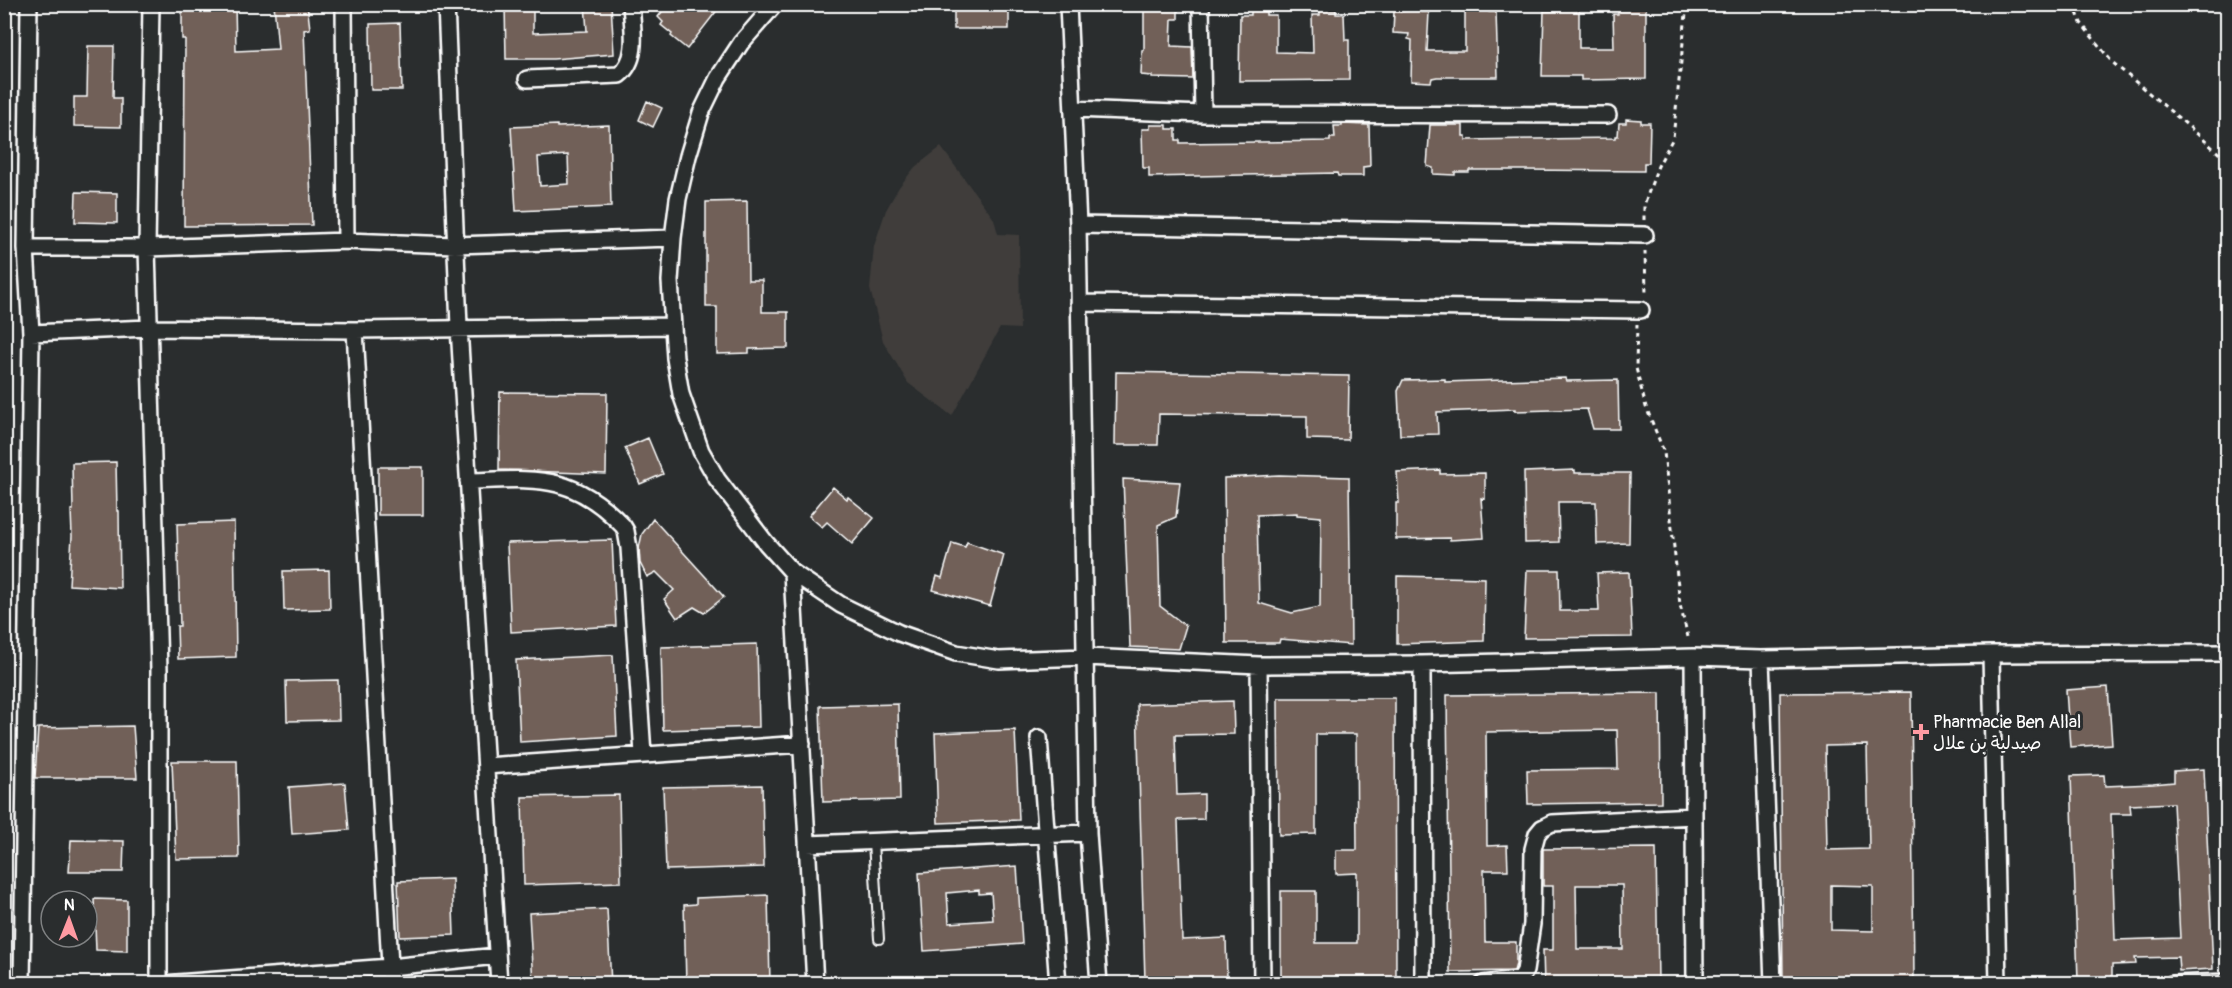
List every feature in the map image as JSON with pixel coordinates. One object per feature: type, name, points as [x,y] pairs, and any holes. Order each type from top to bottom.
[{"type":"street","points":[[22,984],[31,333],[26,248],[29,4]]},
{"type":"street","points":[[151,4],[147,248],[159,670],[161,984],[390,967],[497,956]]},
{"type":"street","points":[[344,4],[346,241]]},
{"type":"street","points":[[446,4],[454,244],[499,984]]},
{"type":"street","points":[[527,79],[619,75],[627,67],[633,50],[631,4]]},
{"type":"street","points":[[775,4],[741,43],[718,78],[701,113],[681,188],[673,238],[670,281],[672,326],[681,394],[701,451],[717,479],[738,509],[792,572],[841,605],[899,633],[956,652],[999,660],[1086,657],[1259,665],[1422,664],[1693,657],[1761,659],[1991,654],[2228,653]]},
{"type":"street","points":[[1068,4],[1078,225],[1088,832],[1099,984]]},
{"type":"street","points":[[1201,4],[1203,114]]},
{"type":"street","points":[[1074,109],[1203,114],[1608,115]]},
{"type":"street","points":[[1078,225],[1644,236]]},
{"type":"street","points":[[26,248],[147,248],[346,241],[454,244],[673,238]]},
{"type":"street","points":[[1079,303],[1641,310]]},
{"type":"street","points":[[31,333],[149,328],[355,330],[672,326]]},
{"type":"street","points":[[355,330],[391,984]]},
{"type":"street","points":[[468,481],[550,480],[582,493],[623,526],[629,548],[644,754]]},
{"type":"street","points":[[792,572],[815,984]]},
{"type":"street","points":[[1991,654],[1998,984]]},
{"type":"street","points":[[1693,657],[1695,984]]},
{"type":"street","points":[[1761,659],[1773,984]]},
{"type":"street","points":[[1422,664],[1424,984]]},
{"type":"street","points":[[1259,665],[1262,984]]},
{"type":"street","points":[[1039,738],[1058,984]]},
{"type":"street","points":[[486,766],[802,744]]},
{"type":"street","points":[[1483,984],[1517,980],[1525,971],[1532,924],[1533,849],[1537,834],[1542,828],[1552,823],[1694,816]]},
{"type":"street","points":[[807,844],[1088,832]]},
{"type":"street","points":[[2172,984],[2228,982]]},
{"type":"lane","points":[[873,842],[879,939]]},
{"type":"path","points":[[1687,4],[1673,138],[1658,166],[1644,205],[1646,296],[1637,322],[1636,369],[1646,407],[1665,452],[1680,605],[1693,657]]},
{"type":"path","points":[[2074,4],[2081,23],[2112,62],[2186,123],[2228,164]]},
{"type":"shaded area","points":[[941,147],[994,219],[998,234],[1019,235],[1020,329],[1000,328],[952,416],[908,383],[883,341],[870,289],[874,246],[886,210],[899,187],[915,167]]},
{"type":"building","points":[[182,4],[235,4],[236,51],[278,49],[274,4],[307,4],[310,29],[304,30],[312,225],[184,226],[185,39],[182,39]]},
{"type":"building","points":[[505,4],[533,4],[533,33],[587,31],[585,4],[611,4],[614,54],[553,59],[506,59]]},
{"type":"building","points":[[668,4],[722,4],[687,49],[661,25],[663,22],[658,17]]},
{"type":"building","points":[[954,4],[1009,4],[1009,29],[954,29]]},
{"type":"building","points":[[1144,4],[1178,4],[1178,19],[1172,19],[1171,46],[1192,47],[1193,79],[1152,78],[1152,76],[1141,75],[1142,50],[1144,50]]},
{"type":"building","points":[[1619,4],[1646,4],[1646,79],[1581,80],[1581,76],[1542,76],[1544,11],[1552,11],[1552,7],[1579,9],[1579,48],[1614,48],[1613,14],[1618,14]]},
{"type":"building","points":[[1404,8],[1429,12],[1427,51],[1465,51],[1465,12],[1474,12],[1474,8],[1489,8],[1489,12],[1496,12],[1498,77],[1437,77],[1432,78],[1431,82],[1411,81],[1412,40],[1408,39],[1409,34],[1393,33],[1394,11],[1404,11]]},
{"type":"building","points":[[1251,10],[1266,11],[1266,15],[1276,15],[1276,52],[1313,53],[1312,15],[1320,15],[1320,10],[1336,10],[1336,14],[1344,14],[1345,40],[1349,40],[1349,80],[1239,81],[1240,15],[1251,15]]},
{"type":"building","points":[[400,23],[402,90],[371,90],[370,24]]},
{"type":"building","points":[[88,46],[114,46],[113,98],[121,98],[121,127],[74,126],[74,97],[87,97]]},
{"type":"building","points":[[647,101],[662,108],[653,127],[639,120]]},
{"type":"building","points":[[1626,119],[1650,123],[1649,163],[1644,163],[1644,171],[1469,170],[1469,172],[1455,172],[1455,175],[1433,174],[1433,168],[1427,166],[1430,125],[1463,125],[1463,136],[1466,136],[1466,140],[1615,138],[1618,136],[1619,123],[1626,123]]},
{"type":"building","points":[[1342,124],[1369,125],[1370,166],[1363,167],[1363,176],[1338,176],[1337,173],[1149,177],[1149,168],[1143,168],[1142,129],[1150,129],[1150,125],[1167,125],[1167,129],[1176,129],[1176,140],[1180,140],[1180,143],[1330,141],[1330,138],[1335,138],[1334,126],[1342,126]]},
{"type":"building","points":[[609,125],[611,207],[516,211],[511,127]],"holes":[[[568,155],[569,184],[540,186],[538,157]]]},
{"type":"building","points":[[76,192],[117,193],[117,223],[75,222]]},
{"type":"building","points":[[747,201],[748,280],[762,280],[762,312],[788,312],[788,348],[749,349],[749,353],[717,354],[717,307],[706,307],[706,202]]},
{"type":"building","points":[[1116,372],[1349,376],[1348,440],[1307,439],[1307,416],[1159,414],[1158,445],[1115,445]]},
{"type":"building","points":[[1565,378],[1566,381],[1618,380],[1619,429],[1593,429],[1587,409],[1515,411],[1515,409],[1437,412],[1438,434],[1400,435],[1398,391],[1403,380],[1445,379],[1445,382]]},
{"type":"building","points":[[500,392],[607,393],[606,474],[499,470]]},
{"type":"building","points":[[648,438],[663,474],[640,484],[625,448]]},
{"type":"building","points":[[116,462],[120,588],[69,585],[71,510],[73,510],[72,463]]},
{"type":"building","points":[[378,467],[423,467],[423,515],[378,515]]},
{"type":"building","points":[[1440,470],[1440,474],[1485,473],[1485,499],[1481,498],[1484,538],[1396,539],[1396,503],[1399,503],[1397,472]]},
{"type":"building","points":[[1575,470],[1575,473],[1630,473],[1629,543],[1597,544],[1596,502],[1558,502],[1559,542],[1525,543],[1524,472]]},
{"type":"building","points":[[1279,475],[1349,477],[1351,645],[1280,639],[1279,643],[1226,643],[1224,478]],"holes":[[[1297,513],[1297,515],[1321,517],[1320,607],[1292,613],[1259,603],[1257,515]]]},
{"type":"building","points":[[1123,479],[1180,482],[1176,517],[1158,525],[1160,606],[1186,626],[1179,649],[1130,647]]},
{"type":"building","points":[[833,487],[874,518],[852,544],[827,522],[822,527],[809,516]]},
{"type":"building","points":[[653,519],[724,597],[704,613],[694,607],[677,618],[664,599],[674,590],[656,572],[647,577],[640,563],[639,548],[642,534]]},
{"type":"building","points":[[234,522],[236,657],[178,659],[177,626],[180,626],[177,524]]},
{"type":"building","points":[[612,540],[616,626],[511,632],[507,543]]},
{"type":"building","points":[[967,542],[1004,555],[990,606],[933,590],[937,576],[942,578],[952,543],[965,547]]},
{"type":"building","points":[[329,570],[330,609],[284,610],[283,571]]},
{"type":"building","points":[[1527,570],[1559,570],[1560,611],[1599,611],[1597,573],[1629,572],[1632,637],[1524,638]]},
{"type":"building","points":[[1397,576],[1485,578],[1484,641],[1397,644]]},
{"type":"building","points":[[757,644],[759,727],[663,730],[661,647]]},
{"type":"building","points":[[613,655],[617,736],[520,742],[516,660]]},
{"type":"building","points":[[338,680],[339,720],[287,721],[286,681]]},
{"type":"building","points":[[2108,687],[2112,744],[2070,747],[2066,690]]},
{"type":"building","points":[[1911,692],[1914,980],[1783,981],[1780,693]],"holes":[[[1867,745],[1869,849],[1827,850],[1825,746]],[[1831,885],[1873,886],[1873,931],[1831,930]]]},
{"type":"building","points":[[1660,693],[1661,802],[1528,804],[1527,770],[1618,769],[1617,730],[1486,732],[1487,846],[1507,845],[1508,870],[1484,870],[1485,942],[1516,942],[1516,964],[1514,971],[1450,972],[1447,695]]},
{"type":"building","points":[[1278,698],[1395,698],[1396,979],[1281,979],[1281,891],[1316,891],[1316,943],[1357,943],[1357,873],[1336,874],[1336,850],[1357,850],[1356,734],[1316,734],[1316,834],[1279,835]]},
{"type":"building","points":[[1233,701],[1234,734],[1175,735],[1177,795],[1204,794],[1204,819],[1178,820],[1182,940],[1226,938],[1227,978],[1145,981],[1137,704]]},
{"type":"building","points":[[898,704],[900,800],[823,802],[820,706]]},
{"type":"building","points":[[133,726],[137,778],[35,778],[38,728]]},
{"type":"building","points":[[1015,730],[1019,820],[938,823],[935,733]]},
{"type":"building","points":[[172,761],[237,761],[239,858],[176,859]]},
{"type":"building","points":[[2204,769],[2213,969],[2179,971],[2178,957],[2135,958],[2136,964],[2112,965],[2112,979],[2078,980],[2071,776],[2104,775],[2105,786],[2153,784],[2174,782],[2174,771]],"holes":[[[2173,803],[2180,938],[2115,940],[2111,814],[2131,814],[2130,805]]]},
{"type":"building","points":[[345,783],[349,830],[292,834],[289,787]]},
{"type":"building","points":[[762,785],[764,867],[666,870],[663,787]]},
{"type":"building","points":[[619,795],[621,882],[524,885],[522,797]]},
{"type":"building","points":[[71,840],[124,841],[123,872],[69,872]]},
{"type":"building","points":[[1656,848],[1658,982],[1544,984],[1543,950],[1553,950],[1553,886],[1543,886],[1543,849]],"holes":[[[1576,885],[1622,885],[1623,949],[1577,949]]]},
{"type":"building","points":[[1017,866],[1022,944],[924,951],[919,873]],"holes":[[[979,890],[979,894],[991,893],[993,920],[949,923],[947,893]]]},
{"type":"building","points":[[452,879],[454,935],[400,937],[398,881]]},
{"type":"building","points":[[768,895],[770,984],[686,984],[684,905],[696,904],[696,898]]},
{"type":"building","points":[[99,899],[127,900],[127,951],[96,950],[99,949]]},
{"type":"building","points":[[607,909],[611,984],[533,984],[529,913]]},
{"type":"place","name":"Pharmacie Ben Allal صيدلية بن علال","points":[[1921,732]]}]
